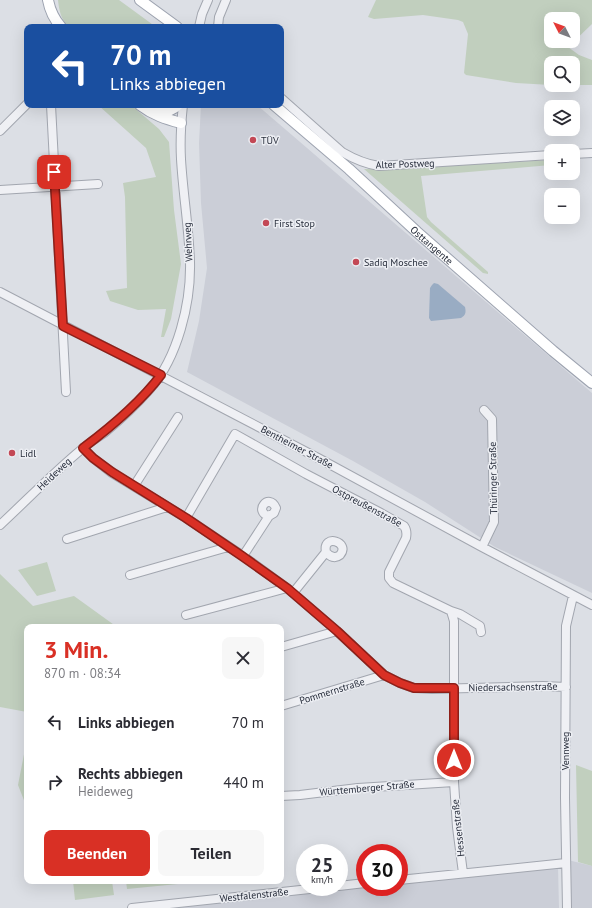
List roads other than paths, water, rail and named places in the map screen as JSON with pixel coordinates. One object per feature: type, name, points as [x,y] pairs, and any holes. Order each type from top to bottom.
[{"type":"main road","points":[[48,0],[54,19],[58,24]]},
{"type":"main road","points":[[140,0],[173,24]]},
{"type":"main road","points":[[144,108],[162,113],[174,108]]},
{"type":"main road","points":[[144,108],[159,117],[181,122]]},
{"type":"main road","name":"Osttangente","points":[[278,108],[349,169],[417,232],[547,346],[592,383]]},
{"type":"street","points":[[200,24],[208,0]]},
{"type":"street","points":[[218,24],[219,17],[226,0]]},
{"type":"street","name":"Alter Postweg","points":[[284,101],[342,152],[351,158],[371,165],[379,166],[544,155]]},
{"type":"street","points":[[0,131],[24,107]]},
{"type":"street","points":[[50,108],[66,392]]},
{"type":"street","name":"Wehrweg","points":[[161,375],[178,337],[186,310],[189,287],[190,262],[187,212],[181,159],[183,108]]},
{"type":"street","points":[[580,154],[592,153]]},
{"type":"street","points":[[0,190],[98,184]]},
{"type":"street","name":"Bentheimer Straße","points":[[0,292],[320,459],[592,605]]},
{"type":"street","name":"Heideweg","points":[[0,525],[56,472],[104,432],[151,389],[161,375]]},
{"type":"street","name":"Thüringer Straße","points":[[482,547],[494,522],[492,419],[484,410]]},
{"type":"street","points":[[134,486],[178,417]]},
{"type":"street","name":"Ostpreußenstraße","points":[[186,518],[235,434],[404,526],[407,534],[406,538],[389,572],[389,578],[393,582],[451,611]]},
{"type":"street","name":"Niedersachsenstraße","points":[[83,448],[101,465],[186,518],[290,591],[337,631],[384,675],[400,683],[414,688],[566,687]]},
{"type":"street","points":[[67,539],[167,507]]},
{"type":"street","points":[[242,556],[269,516]]},
{"type":"street","points":[[130,575],[228,547]]},
{"type":"street","points":[[186,615],[290,591],[326,552]]},
{"type":"street","name":"Vennweg","points":[[567,908],[565,798],[566,626],[573,596]]},
{"type":"street","points":[[451,611],[460,614],[480,626],[481,632]]},
{"type":"street","points":[[451,611],[454,621],[454,688]]},
{"type":"street","points":[[284,646],[337,631]]},
{"type":"street","name":"Pommernstraße","points":[[284,705],[384,675]]},
{"type":"street","name":"Hessenstraße","points":[[454,688],[454,782],[457,827],[463,873]]},
{"type":"street","name":"Württemberger Straße","points":[[284,796],[358,788],[454,782]]},
{"type":"street","points":[[408,879],[566,863]]},
{"type":"street","name":"Westfalenstraße","points":[[132,908],[296,890]]},
{"type":"water","points":[[434,283],[438,284],[465,307],[466,310],[463,317],[431,321],[429,318],[430,288]]},
{"type":"place","name":"TÜV","points":[[253,140]]},
{"type":"place","name":"First Stop","points":[[266,223]]},
{"type":"place","name":"Sadiq Moschee","points":[[356,262]]},
{"type":"place","name":"Lidl","points":[[12,453]]}]
